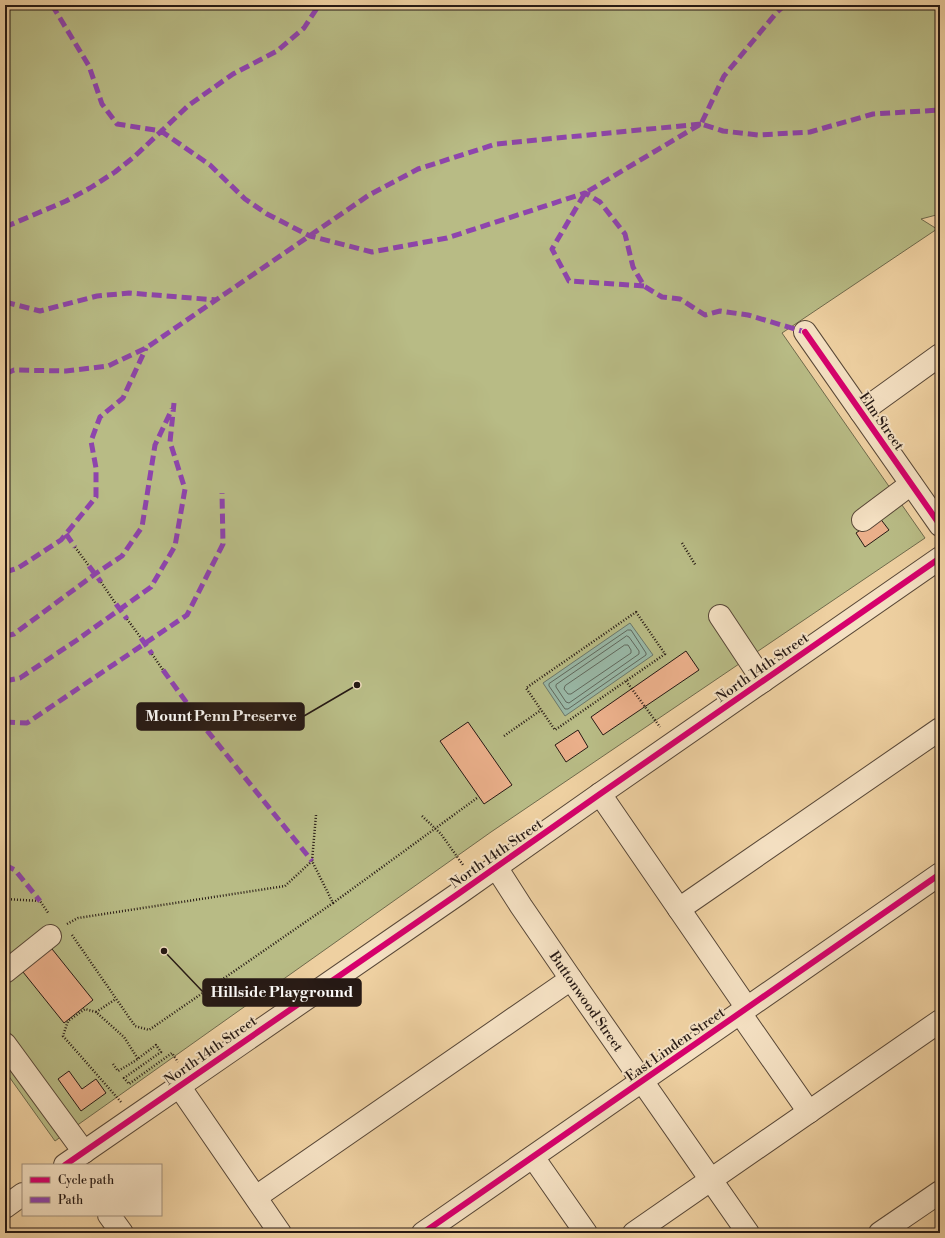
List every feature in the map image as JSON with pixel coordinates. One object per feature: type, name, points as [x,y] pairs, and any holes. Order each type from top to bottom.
[{"type":"street","name":"Elm Street","points":[[805,332],[940,525]]},
{"type":"street","points":[[861,412],[940,355]]},
{"type":"street","points":[[863,520],[911,484]]},
{"type":"street","name":"North 14th Street","points":[[74,1161],[940,558]]},
{"type":"street","points":[[720,616],[763,681]]},
{"type":"street","points":[[679,909],[940,729]]},
{"type":"street","points":[[600,794],[679,909],[809,1112]]},
{"type":"street","name":"Buttonwood Street","points":[[496,867],[570,979],[748,1233]]},
{"type":"street","name":"East Linden Street","points":[[423,1233],[940,874]]},
{"type":"street","points":[[5,972],[59,928]]},
{"type":"street","points":[[256,1196],[570,979]]},
{"type":"street","points":[[634,1233],[940,1021]]},
{"type":"street","points":[[5,1044],[74,1161]]},
{"type":"street","points":[[184,1083],[280,1233]]},
{"type":"street","points":[[533,1157],[586,1233]]},
{"type":"street","points":[[880,1233],[905,1226],[940,1192]]},
{"type":"street","points":[[5,1207],[22,1195]]},
{"type":"street","points":[[110,1216],[122,1233]]},
{"type":"path","points":[[682,543],[696,566]]},
{"type":"path","points":[[75,546],[90,566]]},
{"type":"path","points":[[101,582],[116,604]]},
{"type":"path","points":[[636,612],[665,654],[626,681],[555,730],[526,688],[636,612]]},
{"type":"path","points":[[127,619],[141,638]]},
{"type":"path","points":[[152,654],[163,670]]},
{"type":"path","points":[[626,681],[658,726]]},
{"type":"path","points":[[504,736],[541,710]]},
{"type":"path","points":[[5,899],[40,901],[59,928],[116,999],[135,1026],[149,1030],[333,902],[477,798]]},
{"type":"path","points":[[316,815],[312,861],[333,902]]},
{"type":"path","points":[[422,816],[441,834],[455,855]]},
{"type":"path","points":[[59,928],[78,918],[285,886],[312,861]]},
{"type":"path","points":[[96,1012],[116,999]]},
{"type":"path","points":[[112,1092],[64,1036],[68,1021],[85,1009],[96,1012],[124,1037],[138,1059]]},
{"type":"path","points":[[113,1064],[118,1071],[138,1059],[156,1045],[161,1052],[124,1078],[129,1084],[172,1054],[184,1083]]},
{"type":"green space","points":[[5,5],[940,5],[940,214],[921,219],[937,229],[782,333],[925,538],[491,832],[55,1141],[5,1071]]},
{"type":"water","points":[[630,623],[653,655],[565,716],[543,683]]},
{"type":"building","points":[[879,517],[889,530],[865,547],[856,533]]},
{"type":"building","points":[[686,651],[699,670],[603,735],[591,717]]},
{"type":"building","points":[[468,722],[512,785],[484,804],[440,741]]},
{"type":"building","points":[[578,730],[588,747],[566,762],[555,745]]},
{"type":"building","points":[[48,944],[93,1000],[64,1023],[19,967]]},
{"type":"building","points":[[69,1071],[82,1089],[96,1079],[106,1093],[81,1111],[58,1079]]},
{"type":"marked path","points":[[52,5],[89,66],[102,104],[117,124],[161,131],[210,165],[245,199],[267,214],[310,236],[372,252],[447,238],[585,193],[600,202],[625,234],[633,267],[644,286],[662,297],[680,299],[705,315],[720,311],[748,315],[805,332]]},
{"type":"marked path","points":[[5,227],[66,201],[115,172],[135,156],[189,105],[233,74],[277,51],[304,28],[319,5]]},
{"type":"marked path","points":[[785,5],[777,12],[724,76],[701,124],[723,131],[758,135],[810,132],[873,114],[940,110]]},
{"type":"marked path","points":[[5,374],[14,370],[66,371],[108,366],[146,348],[369,195],[418,169],[496,144],[701,124]]},
{"type":"marked path","points":[[644,286],[569,281],[552,249],[585,193],[699,125]]},
{"type":"marked path","points":[[5,302],[40,311],[97,296],[129,293],[217,300]]},
{"type":"marked path","points":[[5,572],[18,568],[61,540],[96,497],[96,468],[91,441],[100,417],[123,398],[146,348]]},
{"type":"marked path","points":[[5,681],[20,678],[77,640],[151,587],[175,546],[185,489],[170,442],[174,403]]},
{"type":"marked path","points":[[5,636],[14,634],[95,574],[122,556],[142,527],[155,445],[172,409]]},
{"type":"marked path","points":[[5,722],[27,723],[187,615],[223,544],[222,493]]},
{"type":"marked path","points":[[66,534],[75,547]]},
{"type":"marked path","points":[[89,566],[101,582]]},
{"type":"marked path","points":[[116,604],[127,619]]},
{"type":"marked path","points":[[141,638],[152,654]]},
{"type":"marked path","points":[[163,670],[205,728],[312,861]]},
{"type":"marked path","points":[[5,865],[15,870],[40,901]]},
{"type":"cycle path","points":[[805,332],[940,525]]},
{"type":"cycle path","points":[[66,1164],[458,894],[940,558]]},
{"type":"cycle path","points":[[423,1233],[940,874]]},
{"type":"place","name":"Mount Penn Preserve","points":[[357,685]]},
{"type":"place","name":"Hillside Playground","points":[[164,951]]}]
